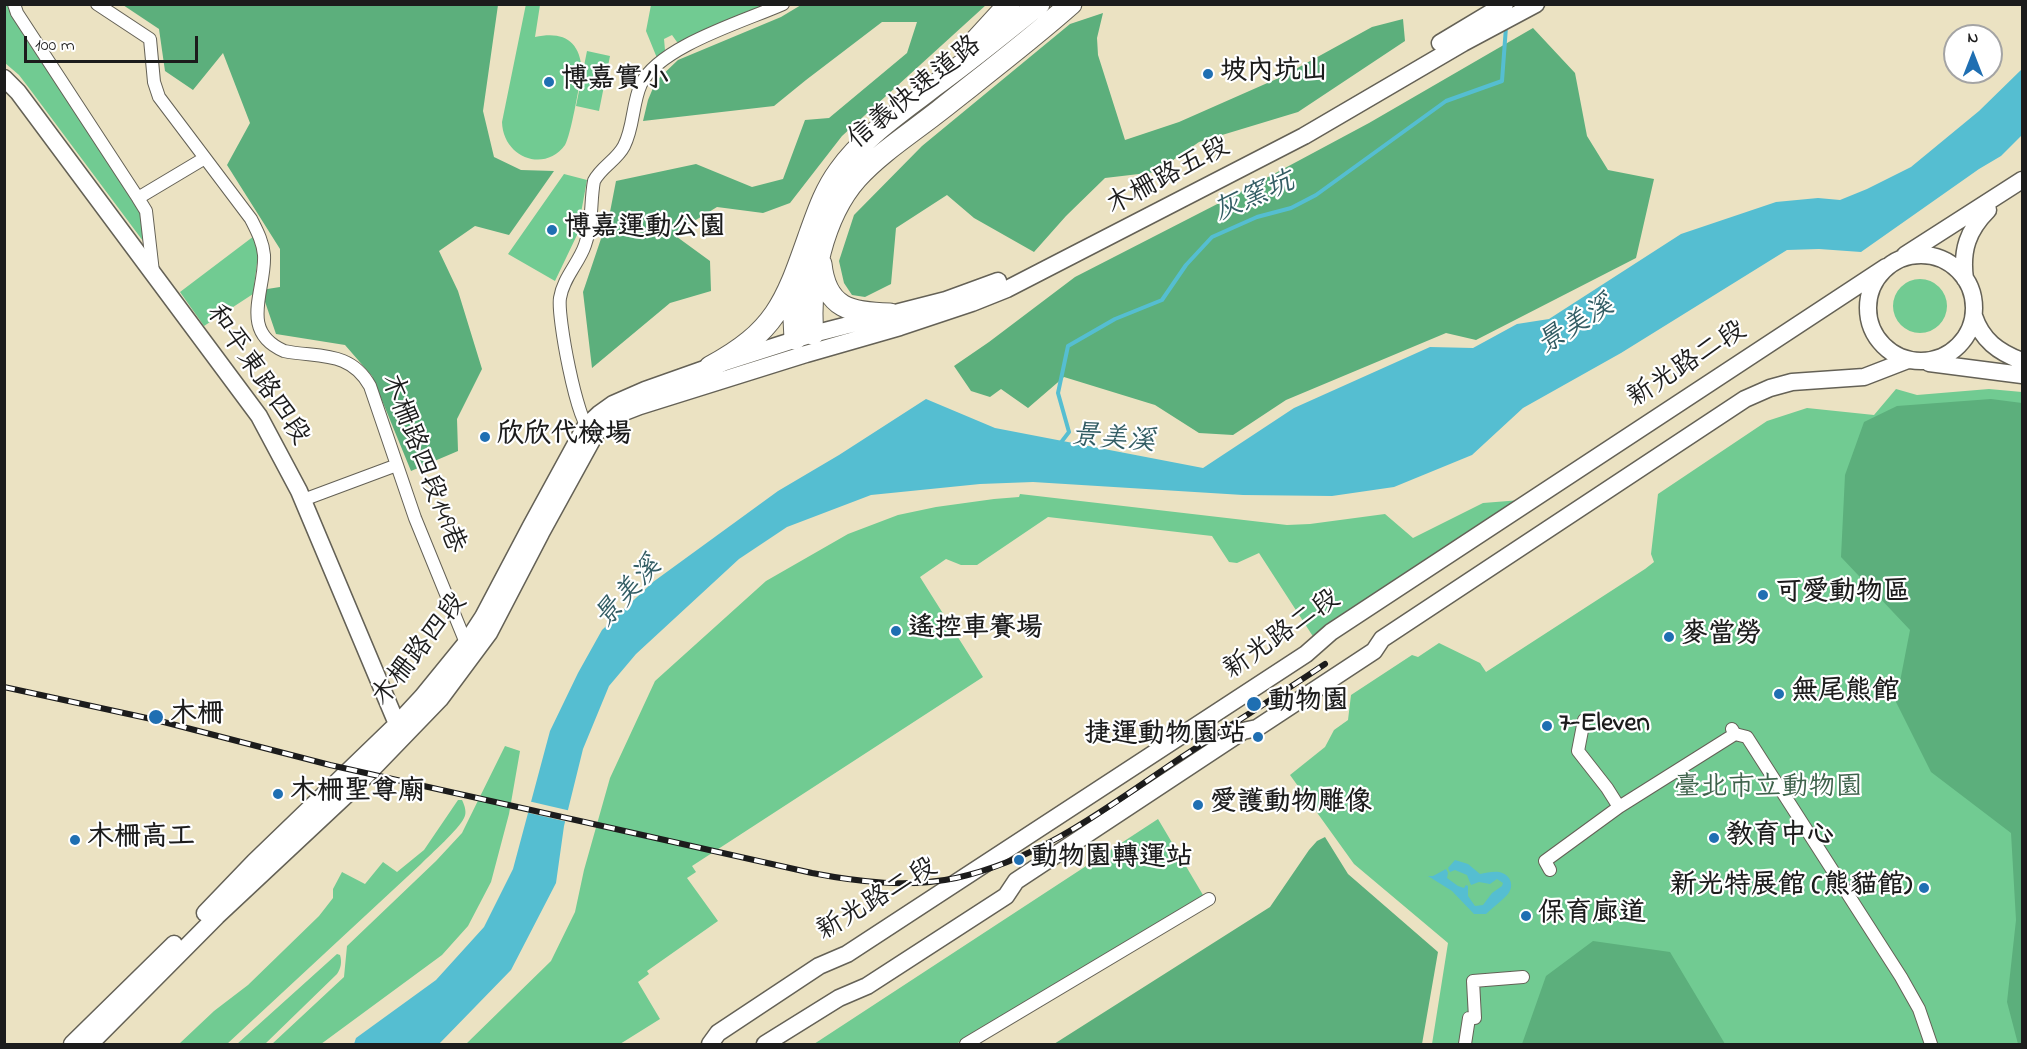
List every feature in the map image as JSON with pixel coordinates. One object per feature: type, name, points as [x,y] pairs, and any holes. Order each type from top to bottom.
[{"type":"highway","points":[[923,95],[1010,4]]},
{"type":"highway","name":"信義快速道路","points":[[814,244],[823,198],[839,171],[860,147],[887,122],[1039,4]]},
{"type":"highway","name":"信義快速道路","points":[[814,244],[856,179],[886,152],[1044,28],[1071,4]]},
{"type":"highway","points":[[814,244],[825,283],[840,304],[849,310],[865,314],[890,314]]},
{"type":"highway","points":[[805,342],[796,298],[814,244]]},
{"type":"highway","points":[[710,367],[747,345],[775,315],[814,244]]},
{"type":"main road","name":"木柵路五段","points":[[805,342],[890,314],[968,292],[1028,267],[1298,126],[1505,4]]},
{"type":"main road","name":"木柵路五段","points":[[805,342],[950,311],[1032,278],[1304,136],[1531,6]]},
{"type":"main road","name":"和平東路四段","points":[[4,78],[18,92],[259,416],[303,500],[403,729]]},
{"type":"main road","name":"新光路二段","points":[[710,1044],[718,1033],[819,966],[847,954],[996,858],[1306,654],[1331,632],[2022,180]]},
{"type":"main road","name":"新光路二段","points":[[1965,279],[1966,240],[1979,219],[2002,195]]},
{"type":"main road","points":[[2022,361],[2004,354],[1978,329],[1971,291],[1965,279],[1952,265],[1935,257],[1909,256],[1892,264],[1872,286],[1867,309],[1868,320],[1872,331],[1887,350],[1913,361],[2022,375]]},
{"type":"main road","points":[[765,1044],[839,998],[867,986],[1006,896],[1016,881],[1243,731],[1257,728],[1364,658],[1374,651],[1382,639],[1745,399],[1770,388],[1792,382],[1864,377],[1913,361],[1932,360],[1944,356],[1964,339],[1974,316]]},
{"type":"main road","name":"木柵路四段","points":[[591,430],[622,413],[805,342]]},
{"type":"main road","name":"木柵路四段","points":[[72,1044],[403,729],[440,699],[471,647],[495,622],[591,430],[613,404],[710,367],[805,342]]},
{"type":"main road","name":"木柵路四段","points":[[90,1044],[322,807]]},
{"type":"street","points":[[14,4],[17,13],[146,211],[153,273]]},
{"type":"street","name":"木柵路四段149巷","points":[[97,4],[150,39],[154,82],[159,97],[251,219],[262,244],[263,269],[256,315],[263,333],[275,347],[284,351],[339,358],[350,363],[370,386],[415,518],[471,647]]},
{"type":"street","points":[[591,430],[579,409],[560,320],[560,301],[565,282],[586,242],[594,181],[600,171],[624,147],[640,86],[658,63],[693,42],[783,4]]},
{"type":"street","points":[[138,198],[205,158]]},
{"type":"street","points":[[303,500],[397,465]]},
{"type":"street","points":[[1584,720],[1578,751],[1619,807]]},
{"type":"street","points":[[1550,870],[1545,861],[1619,807],[1734,731],[1747,737],[1901,977],[1919,1009],[1930,1044]]},
{"type":"street","points":[[966,1044],[1209,899]]},
{"type":"street","points":[[1465,1044],[1469,1018],[1475,1018],[1473,981],[1523,977]]},
{"type":"green space","points":[[526,4],[540,5],[535,37],[554,35],[568,40],[578,52],[582,71],[565,145],[557,154],[537,160],[526,158],[509,145],[502,122]]},
{"type":"green space","points":[[4,5],[9,5],[141,214],[143,241],[19,75],[5,63]]},
{"type":"green space","points":[[123,5],[498,5],[483,111],[494,157],[521,170],[554,171],[509,235],[475,226],[439,251],[458,291],[482,369],[457,419],[458,451],[411,471],[372,376],[345,345],[276,334],[261,290],[280,287],[280,249],[227,165],[250,123],[223,53],[193,90],[165,71],[159,29]]},
{"type":"green space","points":[[651,5],[765,5],[680,42],[677,42],[672,35],[664,39],[665,50],[657,58],[646,31]]},
{"type":"green space","points":[[801,5],[986,5],[842,136],[790,203],[763,213],[717,207],[673,234],[710,261],[711,291],[670,303],[592,368],[583,292],[610,212],[616,181],[696,164],[752,187],[783,179],[805,120],[829,118],[907,53],[917,22],[882,22],[774,106],[643,121],[656,81],[678,60],[781,17]]},
{"type":"green space","points":[[1103,13],[1097,38],[1098,55],[1125,140],[1179,122],[1281,77],[1372,27],[1403,19],[1405,41],[1298,112],[1199,142],[1156,172],[1105,178],[1066,216],[1034,252],[974,218],[947,195],[896,228],[891,284],[865,297],[852,295],[844,283],[839,261],[854,215],[922,146],[1070,24]]},
{"type":"green space","points":[[1533,28],[1575,73],[1587,136],[1608,170],[1654,179],[1636,258],[1476,340],[1446,333],[1286,400],[1233,435],[1199,433],[1155,405],[1064,377],[1028,408],[1001,389],[990,397],[971,391],[954,366],[1075,277],[1369,123]]},
{"type":"green space","points":[[587,51],[610,56],[599,111],[576,106]]},
{"type":"green space","name":"博嘉運動公園","points":[[564,174],[587,180],[577,235],[555,281],[508,254]]},
{"type":"green space","points":[[254,236],[258,255],[253,294],[204,326],[180,292]]},
{"type":"green space","points":[[1920,279],[1930,281],[1939,287],[1945,296],[1947,306],[1945,316],[1939,325],[1930,331],[1920,333],[1910,331],[1901,325],[1895,316],[1893,306],[1895,296],[1901,287],[1910,281]]},
{"type":"green space","name":"臺北市立動物園","points":[[1896,389],[1917,395],[1989,389],[2022,392],[2022,1044],[1432,1044],[1448,943],[1354,864],[1290,775],[1325,747],[1334,730],[1348,720],[1351,695],[1412,655],[1418,657],[1439,643],[1480,663],[1486,672],[1645,569],[1654,562],[1651,554],[1658,494],[1767,421],[1807,408],[1874,415]]},
{"type":"green space","points":[[1991,399],[2022,403],[2022,1044],[2018,1044],[2007,1002],[2016,920],[2011,833],[1931,772],[1896,702],[1910,630],[1841,557],[1845,475],[1864,422],[1897,406]]},
{"type":"green space","points":[[1020,494],[1287,525],[1385,514],[1413,538],[1483,503],[1521,500],[1314,638],[1259,553],[1237,563],[1229,562],[1212,536],[1048,517],[977,565],[961,565],[946,559],[920,577],[983,677],[692,866],[696,872],[687,878],[718,921],[647,971],[649,974],[638,982],[660,1019],[620,1044],[466,1044],[551,961],[575,912],[584,870],[610,778],[655,681],[766,581],[848,534],[898,515],[936,507],[1019,497]]},
{"type":"green space","points":[[505,746],[520,751],[509,814],[491,882],[468,926],[442,955],[321,1044],[272,1044],[344,977],[347,946],[462,833]]},
{"type":"green space","points":[[458,800],[462,800],[465,814],[451,835],[227,1044],[179,1044],[214,1011],[248,985],[319,916],[333,898],[333,889],[342,872],[365,884],[383,862],[397,872],[424,850]]},
{"type":"green space","points":[[1158,819],[1203,895],[1187,909],[956,1044],[814,1044]]},
{"type":"green space","points":[[1325,837],[1348,874],[1438,952],[1422,1044],[1054,1044],[1270,907],[1309,850],[1317,841]]},
{"type":"green space","points":[[1593,941],[1670,952],[1725,1044],[1522,1044],[1546,976]]},
{"type":"green space","points":[[337,954],[340,955],[341,963],[337,974],[265,1044],[237,1044]]},
{"type":"water","name":"景美溪","points":[[2022,69],[2022,135],[2001,156],[1861,252],[1819,249],[1787,250],[1621,353],[1523,408],[1472,455],[1394,487],[1332,496],[1243,495],[1033,482],[980,484],[871,495],[787,527],[739,559],[636,654],[609,686],[583,749],[564,826],[556,883],[511,970],[439,1044],[354,1044],[356,1038],[436,980],[484,927],[513,869],[550,731],[602,630],[653,582],[778,491],[926,399],[995,428],[1203,468],[1294,408],[1430,347],[1473,348],[1517,324],[1549,319],[1681,234],[1776,202],[1818,198],[1840,200],[1867,189],[1911,167],[1979,111]]},
{"type":"water","points":[[1455,860],[1468,864],[1480,874],[1503,873],[1510,880],[1510,891],[1486,914],[1474,914],[1452,891],[1428,876],[1433,876],[1446,869],[1447,878],[1458,886],[1464,888],[1468,886],[1468,896],[1475,906],[1483,905],[1503,883],[1497,879],[1490,884],[1479,882],[1471,885],[1467,875],[1455,870],[1450,872],[1448,868]]},
{"type":"pier","points":[[528,801],[571,811],[568,822],[525,812]]},
{"type":"waterway","name":"灰窯坑","points":[[1059,445],[1069,432],[1058,393],[1068,346],[1115,319],[1162,300],[1186,265],[1212,237],[1257,217],[1291,208],[1316,195],[1446,101],[1502,81],[1506,27]]},
{"type":"railway","points":[[4,687],[156,720],[330,765],[812,873],[866,881],[920,883],[956,878],[986,870],[1016,859],[1072,830],[1325,664]]},
{"type":"place","name":"坡內坑山","points":[[1208,74]]},
{"type":"place","name":"博嘉實小","points":[[549,82]]},
{"type":"place","name":"博嘉運動公園","points":[[552,230]]},
{"type":"place","name":"欣欣代檢場","points":[[485,437]]},
{"type":"place","name":"可愛動物區","points":[[1763,595]]},
{"type":"place","name":"遙控車賽場","points":[[896,631]]},
{"type":"place","name":"麥當勞","points":[[1669,637]]},
{"type":"place","name":"無尾熊館","points":[[1779,694]]},
{"type":"place","name":"動物園","points":[[1254,704]]},
{"type":"place","name":"木柵","points":[[156,717]]},
{"type":"place","name":"7-Eleven","points":[[1547,726]]},
{"type":"place","name":"捷運動物園站","points":[[1258,737]]},
{"type":"place","name":"木柵聖尊廟","points":[[278,794]]},
{"type":"place","name":"愛護動物雕像","points":[[1198,805]]},
{"type":"place","name":"教育中心","points":[[1714,838]]},
{"type":"place","name":"木柵高工","points":[[75,840]]},
{"type":"place","name":"動物園轉運站","points":[[1019,860]]},
{"type":"place","name":"新光特展館 (熊貓館)","points":[[1924,888]]},
{"type":"place","name":"保育廊道","points":[[1526,916]]}]
